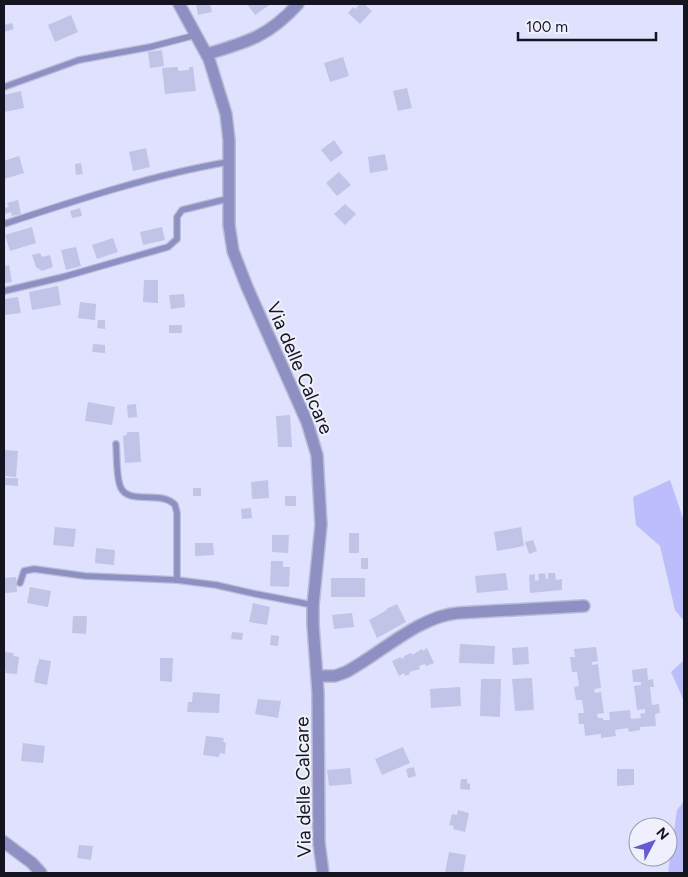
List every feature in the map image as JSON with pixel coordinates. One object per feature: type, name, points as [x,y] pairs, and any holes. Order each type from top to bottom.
[{"type":"street","name":"Via delle Calcare","points":[[179,4],[207,54],[226,114],[229,140],[228,225],[234,255],[306,422],[316,450],[321,502],[321,531],[313,605],[313,632],[318,676],[319,843],[323,873]]},
{"type":"street","points":[[207,54],[256,38],[280,23],[298,4]]},
{"type":"street","points":[[318,676],[335,676],[346,672],[424,624],[447,615],[584,606]]},
{"type":"street","points":[[4,842],[32,863],[41,873]]},
{"type":"lane","points":[[4,87],[79,60],[150,48],[196,35]]},
{"type":"lane","points":[[4,224],[157,178],[190,169],[228,162]]},
{"type":"lane","points":[[4,291],[63,277],[168,247],[177,239],[177,220],[180,212],[185,209],[228,199]]},
{"type":"lane","points":[[116,444],[119,483],[123,492],[130,496],[166,499],[175,505],[177,514],[177,580]]},
{"type":"lane","points":[[20,583],[22,574],[26,570],[31,569],[85,576],[177,580],[223,586],[313,605]]},
{"type":"shaded area","points":[[670,480],[684,521],[684,621],[675,610],[660,546],[636,525],[633,497]]},
{"type":"shaded area","points":[[684,660],[684,701],[671,672]]},
{"type":"shaded area","points":[[684,801],[684,873],[668,873],[669,867],[678,867],[677,810]]},
{"type":"building","points":[[196,4],[210,4],[212,12],[198,15]]},
{"type":"building","points":[[247,4],[271,4],[255,15]]},
{"type":"building","points":[[360,4],[364,4],[372,11],[360,24],[348,13],[353,7],[355,9]]},
{"type":"building","points":[[71,15],[78,32],[55,42],[48,25]]},
{"type":"building","points":[[12,23],[14,29],[4,32],[4,25]]},
{"type":"building","points":[[162,50],[164,66],[150,68],[148,52]]},
{"type":"building","points":[[343,57],[349,76],[330,82],[324,63]]},
{"type":"building","points":[[178,67],[178,71],[189,70],[189,67],[193,67],[196,91],[165,94],[162,68]]},
{"type":"building","points":[[407,88],[412,108],[398,111],[393,91]]},
{"type":"building","points":[[21,91],[24,108],[4,112],[4,95]]},
{"type":"building","points":[[334,140],[343,153],[331,162],[321,150]]},
{"type":"building","points":[[146,148],[150,167],[133,171],[129,152]]},
{"type":"building","points":[[385,154],[388,170],[370,173],[368,157]]},
{"type":"building","points":[[19,156],[24,173],[4,179],[4,161]]},
{"type":"building","points":[[81,163],[83,174],[76,175],[75,164]]},
{"type":"building","points":[[339,172],[351,185],[337,196],[326,183]]},
{"type":"building","points":[[18,200],[21,214],[12,216],[11,212],[5,214],[4,208],[9,207],[7,203]]},
{"type":"building","points":[[345,204],[356,214],[345,225],[334,214]]},
{"type":"building","points":[[80,208],[82,216],[72,218],[70,211]]},
{"type":"building","points":[[32,227],[36,243],[10,251],[5,235]]},
{"type":"building","points":[[162,227],[165,240],[143,245],[140,232]]},
{"type":"building","points":[[113,238],[118,252],[97,259],[92,245]]},
{"type":"building","points":[[76,247],[81,266],[66,270],[61,250]]},
{"type":"building","points":[[40,253],[42,257],[50,255],[53,267],[42,271],[36,267],[32,255]]},
{"type":"building","points":[[9,265],[12,282],[4,283],[4,266]]},
{"type":"building","points":[[144,280],[158,280],[158,303],[143,302]]},
{"type":"building","points":[[58,286],[61,305],[32,310],[29,292]]},
{"type":"building","points":[[184,294],[185,307],[171,309],[169,295]]},
{"type":"building","points":[[18,297],[21,313],[4,315],[4,299]]},
{"type":"building","points":[[80,302],[96,304],[95,320],[78,318]]},
{"type":"building","points":[[98,320],[105,320],[105,329],[97,328]]},
{"type":"building","points":[[169,325],[182,325],[182,333],[169,333]]},
{"type":"building","points":[[93,344],[105,345],[105,353],[92,352]]},
{"type":"building","points":[[88,402],[115,407],[112,425],[85,421]]},
{"type":"building","points":[[136,404],[137,417],[128,418],[127,405]]},
{"type":"building","points":[[290,415],[292,447],[278,447],[276,416]]},
{"type":"building","points":[[127,432],[139,432],[141,462],[125,463],[123,436],[127,435]]},
{"type":"building","points":[[4,450],[18,451],[16,477],[4,476]]},
{"type":"building","points":[[5,478],[18,478],[18,486],[5,485]]},
{"type":"building","points":[[268,480],[269,498],[252,499],[251,482]]},
{"type":"building","points":[[193,488],[201,488],[201,496],[193,496]]},
{"type":"building","points":[[285,496],[296,496],[296,506],[285,506]]},
{"type":"building","points":[[251,508],[252,518],[242,519],[241,509]]},
{"type":"building","points":[[55,527],[76,529],[74,547],[53,545]]},
{"type":"building","points":[[521,527],[524,546],[497,551],[494,532]]},
{"type":"building","points":[[349,533],[359,533],[359,553],[349,553]]},
{"type":"building","points":[[272,535],[289,535],[288,553],[272,552]]},
{"type":"building","points":[[533,540],[537,551],[529,554],[525,542]]},
{"type":"building","points":[[195,543],[213,543],[214,555],[195,556]]},
{"type":"building","points":[[96,548],[115,550],[114,565],[95,563]]},
{"type":"building","points":[[361,558],[368,558],[368,569],[361,569]]},
{"type":"building","points":[[271,561],[283,561],[283,567],[290,567],[289,587],[270,586]]},
{"type":"building","points":[[506,573],[508,590],[477,593],[475,576]]},
{"type":"building","points":[[545,573],[546,579],[548,579],[548,573],[555,573],[556,580],[562,579],[562,590],[530,593],[529,575],[535,574],[535,581],[539,580],[538,574]]},
{"type":"building","points":[[16,577],[17,592],[5,593],[5,578]]},
{"type":"building","points":[[331,578],[365,578],[365,597],[331,597]]},
{"type":"building","points":[[30,587],[51,591],[48,607],[27,603]]},
{"type":"building","points":[[253,603],[270,607],[267,625],[249,622]]},
{"type":"building","points":[[397,604],[406,622],[377,638],[369,620]]},
{"type":"building","points":[[352,613],[354,627],[334,629],[332,615]]},
{"type":"building","points":[[73,616],[87,616],[86,634],[72,633]]},
{"type":"building","points":[[232,632],[243,633],[242,640],[231,639]]},
{"type":"building","points":[[271,635],[279,636],[278,646],[270,645]]},
{"type":"building","points":[[460,644],[495,646],[494,664],[459,663]]},
{"type":"building","points":[[528,647],[529,664],[513,665],[512,648]]},
{"type":"building","points":[[596,647],[598,661],[592,662],[592,665],[598,664],[601,688],[594,689],[595,693],[601,692],[604,713],[597,714],[598,718],[610,720],[609,712],[630,710],[631,719],[641,718],[640,714],[645,713],[645,709],[637,710],[634,686],[641,685],[641,682],[633,682],[632,670],[647,668],[648,680],[653,679],[654,687],[650,687],[652,705],[659,704],[660,713],[655,714],[656,726],[640,727],[640,730],[629,732],[628,728],[615,730],[616,736],[601,738],[601,734],[585,736],[584,724],[579,724],[578,713],[584,713],[582,700],[576,700],[574,687],[579,686],[577,672],[572,672],[570,657],[575,657],[574,649]]},
{"type":"building","points":[[427,648],[434,663],[419,666],[420,669],[409,672],[410,674],[405,676],[404,673],[399,676],[392,661]]},
{"type":"building","points":[[4,652],[14,653],[13,656],[19,657],[17,674],[5,673]]},
{"type":"building","points":[[160,658],[173,658],[172,682],[160,681]]},
{"type":"building","points":[[39,659],[51,661],[47,685],[34,682]]},
{"type":"building","points":[[532,678],[534,710],[515,711],[512,679]]},
{"type":"building","points":[[481,679],[501,679],[500,717],[480,716]]},
{"type":"building","points":[[460,687],[461,706],[431,708],[430,689]]},
{"type":"building","points":[[193,692],[220,694],[219,713],[187,712],[188,702],[192,702]]},
{"type":"building","points":[[258,699],[281,701],[278,718],[255,714]]},
{"type":"building","points":[[206,736],[224,738],[223,742],[226,743],[225,754],[220,753],[219,757],[203,755]]},
{"type":"building","points":[[23,743],[45,746],[43,763],[21,761]]},
{"type":"building","points":[[403,747],[410,763],[382,775],[375,759]]},
{"type":"building","points":[[414,767],[416,776],[408,778],[406,769]]},
{"type":"building","points":[[350,768],[352,784],[329,786],[327,770]]},
{"type":"building","points":[[617,769],[634,769],[634,785],[617,786]]},
{"type":"building","points":[[461,779],[467,779],[467,783],[470,784],[470,790],[460,789]]},
{"type":"building","points":[[458,810],[469,813],[465,832],[453,829],[454,826],[449,825],[452,814],[457,815]]},
{"type":"building","points":[[79,845],[93,846],[91,860],[77,858]]},
{"type":"building","points":[[449,852],[466,855],[463,873],[445,873]]}]
